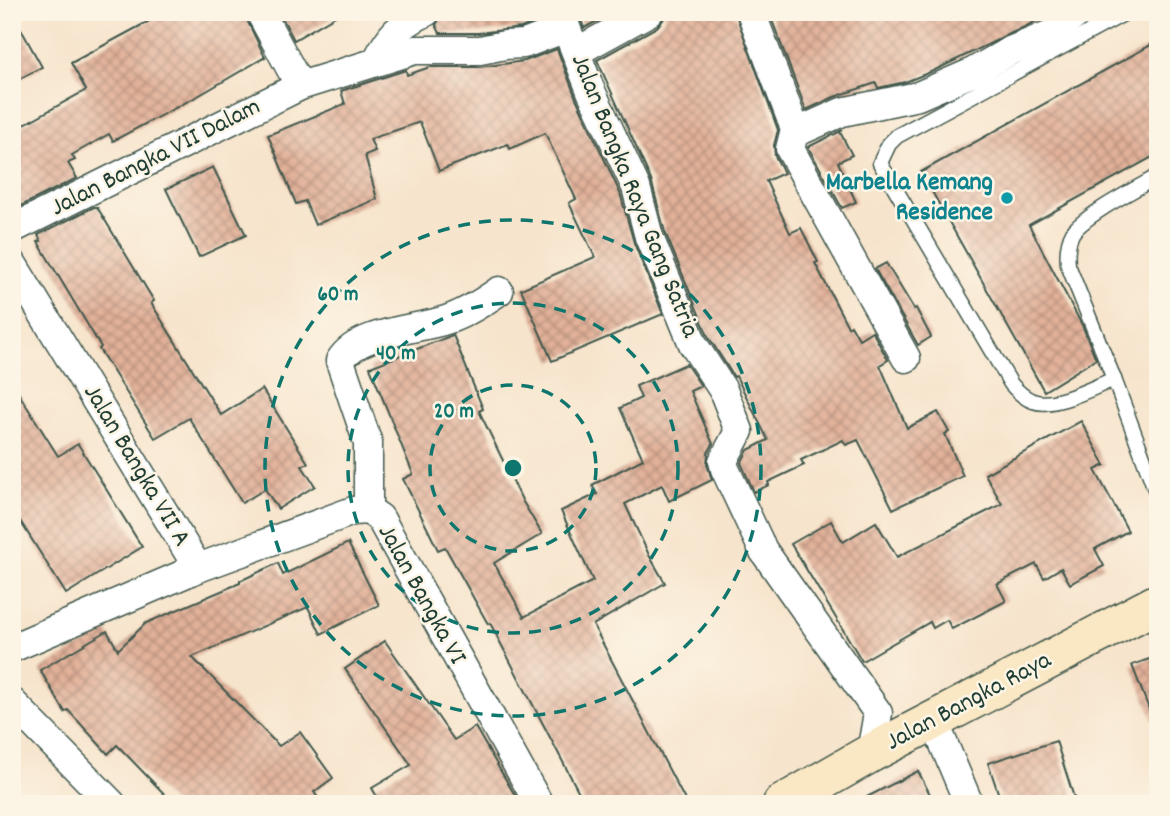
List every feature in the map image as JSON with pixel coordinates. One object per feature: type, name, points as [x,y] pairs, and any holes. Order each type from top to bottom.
[{"type":"street","points":[[260,12],[300,86]]},
{"type":"street","points":[[376,62],[387,41],[398,28],[426,12]]},
{"type":"street","points":[[567,31],[649,12]]},
{"type":"street","points":[[751,12],[795,130],[790,149],[906,358]]},
{"type":"street","points":[[795,130],[804,129],[842,112],[918,96],[1051,34],[1079,12]]},
{"type":"street","name":"Jalan Bangka Raya Gang Satria","points":[[415,50],[480,50],[524,44],[567,31],[591,92],[636,187],[649,237],[693,344],[723,390],[736,420],[739,431],[723,461],[725,469],[763,550],[878,713],[871,753]]},
{"type":"street","name":"Jalan Bangka VII Dalam","points":[[12,229],[300,86],[415,50]]},
{"type":"street","name":"Jalan Bangka VII A","points":[[12,263],[198,568],[12,648]]},
{"type":"street","points":[[368,510],[368,443],[340,361],[344,354],[368,341],[398,331],[445,321],[470,311],[499,291]]},
{"type":"street","name":"Jalan Bangka VI","points":[[198,568],[353,511],[368,510],[380,518],[539,804]]},
{"type":"street","name":"Jalan Bangka Raya","points":[[782,804],[871,753],[1158,603]]},
{"type":"street","points":[[12,702],[112,804]]},
{"type":"street","points":[[934,720],[970,804]]},
{"type":"lane","points":[[1114,379],[1054,402],[1035,402],[1020,395],[954,292],[880,163],[889,144],[897,136],[1127,12]]},
{"type":"lane","points":[[1158,176],[1083,222],[1072,234],[1067,250],[1068,265],[1158,497]]},
{"type":"building","points":[[149,12],[243,12],[265,57],[113,141],[109,134],[72,155],[75,160],[68,163],[77,178],[21,206],[12,191],[12,131],[86,90],[71,63],[153,19]]},
{"type":"building","points":[[279,12],[342,12],[294,40]]},
{"type":"building","points":[[443,12],[544,12],[545,18],[521,28],[478,33],[440,33],[436,25]]},
{"type":"building","points":[[578,12],[614,12],[584,28]]},
{"type":"building","points":[[666,12],[735,12],[778,130],[774,145],[775,156],[784,173],[766,181],[790,233],[801,228],[818,262],[815,263],[848,327],[851,325],[859,339],[872,331],[888,360],[880,365],[907,428],[938,412],[949,432],[945,434],[963,476],[893,509],[858,440],[846,445],[843,440],[801,460],[804,465],[768,482],[769,485],[754,492],[741,463],[748,450],[768,440],[736,376],[734,377],[708,336],[665,232],[651,180],[597,60],[657,27]]},
{"type":"building","points":[[769,12],[1046,12],[1047,16],[905,82],[878,88],[876,83],[806,110]]},
{"type":"building","points":[[12,13],[42,67],[12,83]]},
{"type":"building","name":"Marbella Kemang Residence","points":[[1158,41],[1158,154],[1029,225],[1082,325],[1096,359],[1044,391],[921,172]]},
{"type":"building","points":[[557,49],[576,98],[620,193],[634,243],[663,314],[552,361],[521,289],[595,257],[569,203],[576,199],[545,133],[510,149],[508,144],[439,171],[420,122],[370,139],[375,151],[365,155],[377,199],[315,225],[305,201],[296,204],[268,135],[345,104],[341,91],[406,70],[407,75],[430,67],[480,67],[525,61]]},
{"type":"building","points":[[843,130],[840,132],[852,155],[838,162],[856,202],[842,208],[808,147]]},
{"type":"building","points":[[213,167],[246,235],[199,257],[166,189]]},
{"type":"building","points":[[97,207],[154,301],[151,303],[221,415],[262,389],[308,463],[302,466],[315,486],[278,509],[265,489],[242,503],[189,418],[155,438],[99,349],[101,347],[38,242],[41,241],[38,235]]},
{"type":"building","points":[[886,263],[914,309],[916,308],[931,337],[918,345],[875,269]]},
{"type":"building","points":[[453,335],[483,409],[479,411],[523,502],[542,534],[494,563],[524,617],[593,581],[561,511],[597,494],[592,485],[643,459],[620,408],[641,398],[636,386],[686,364],[701,386],[690,391],[713,444],[708,453],[707,464],[712,480],[669,501],[662,485],[625,504],[665,583],[593,625],[687,804],[585,804],[490,623],[488,624],[445,547],[438,550],[403,479],[413,474],[370,367]]},
{"type":"building","points":[[12,383],[58,456],[78,444],[142,547],[66,594],[12,508]]},
{"type":"building","points":[[1081,421],[1105,465],[1095,470],[1128,531],[1095,549],[1104,566],[1070,584],[1061,568],[1044,578],[1036,564],[997,584],[1006,601],[952,629],[947,620],[933,628],[930,622],[862,661],[791,544],[831,521],[843,542],[876,522],[897,557],[1002,504],[985,474]]},
{"type":"building","points":[[348,543],[379,605],[321,634],[308,607],[192,657],[279,746],[300,732],[333,778],[314,792],[322,804],[174,804],[117,745],[108,754],[68,710],[65,712],[40,670],[107,631],[118,650],[146,623],[240,583],[278,563],[283,575]]},
{"type":"building","points":[[385,641],[454,740],[475,727],[520,804],[381,804],[372,788],[411,765],[345,669]]},
{"type":"building","points":[[1158,656],[1158,727],[1156,727],[1132,665]]},
{"type":"building","points":[[1056,741],[1076,804],[1002,804],[988,763]]},
{"type":"building","points":[[918,771],[935,804],[853,804]]},
{"type":"place","name":"Marbella Kemang Residence","points":[[1007,198]]}]
